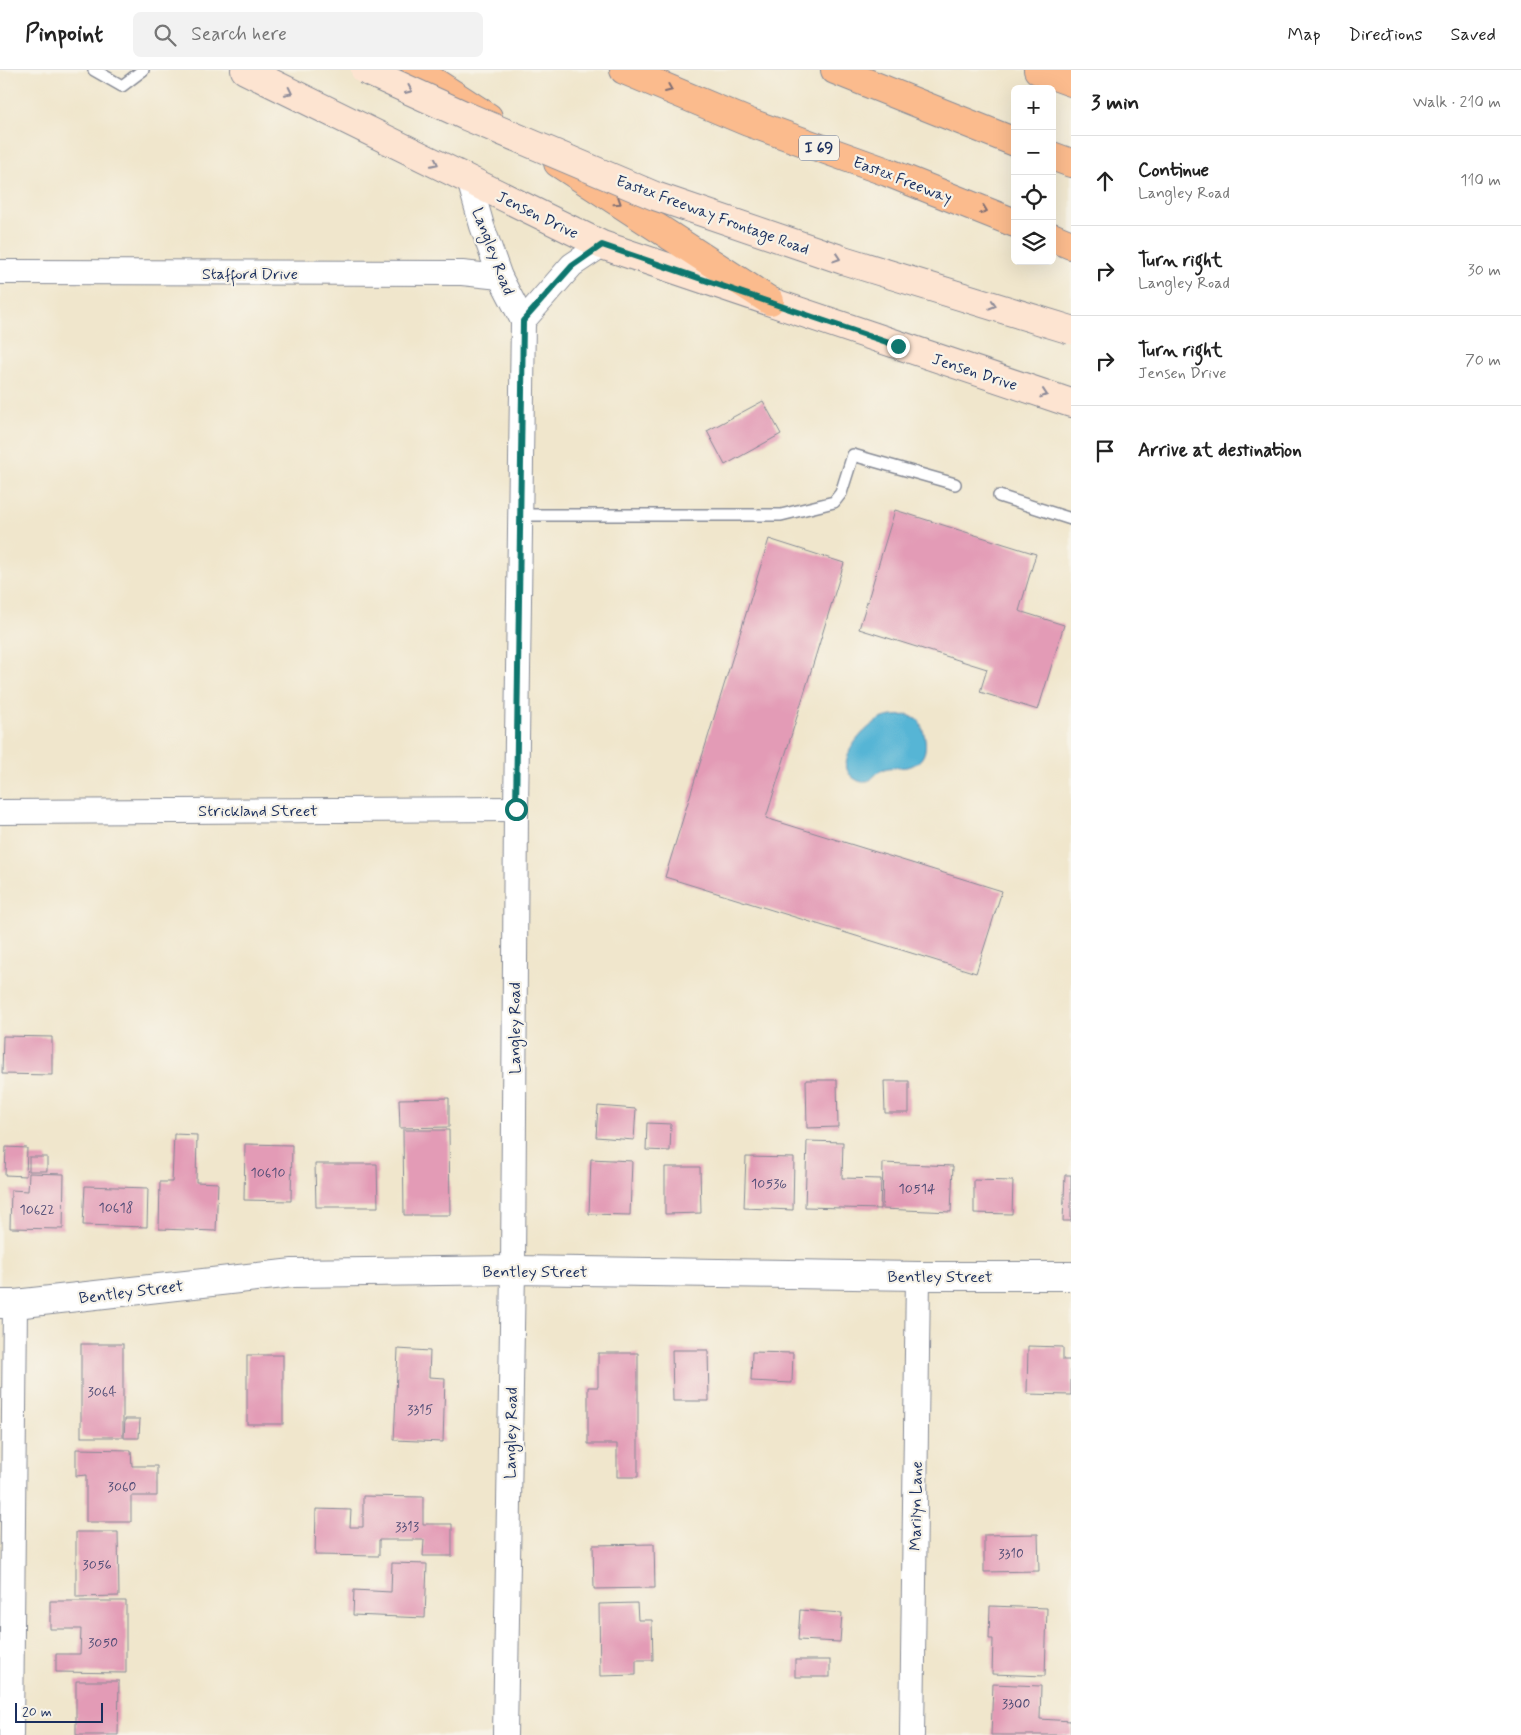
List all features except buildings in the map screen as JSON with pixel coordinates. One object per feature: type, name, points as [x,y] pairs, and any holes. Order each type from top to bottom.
[{"type":"highway","points":[[416,70],[770,302]]},
{"type":"highway","name":"Eastex Freeway","points":[[624,70],[748,122],[887,172],[1011,221]]},
{"type":"highway","points":[[835,70],[1011,140]]},
{"type":"highway","points":[[1038,70],[1071,82]]},
{"type":"highway","points":[[1056,157],[1071,163]]},
{"type":"highway","points":[[1056,239],[1071,245]]},
{"type":"main road","name":"Jensen Drive","points":[[245,70],[602,245],[1071,403]]},
{"type":"main road","name":"Eastex Freeway Frontage Road","points":[[365,70],[466,116],[655,196],[843,260],[1071,330]]},
{"type":"street","name":"Langley Road","points":[[469,180],[482,226],[500,277],[523,321],[516,809],[513,1270],[505,1735]]},
{"type":"street","name":"Langley Road","points":[[523,321],[572,266],[602,245]]},
{"type":"street","name":"Stafford Drive","points":[[0,272],[462,273],[500,277]]},
{"type":"street","name":"Strickland Street","points":[[0,812],[516,809]]},
{"type":"street","name":"Bentley Street","points":[[7,1304],[293,1273],[513,1270],[918,1276],[1071,1276]]},
{"type":"street","name":"Marilyn Lane","points":[[912,1735],[918,1276]]},
{"type":"street","points":[[7,1304],[11,1735]]},
{"type":"lane","points":[[94,70],[122,86],[144,70]]},
{"type":"lane","points":[[520,515],[781,515],[834,502],[841,493],[853,455],[955,484]]},
{"type":"lane","points":[[999,496],[1071,519]]},
{"type":"water","points":[[908,715],[919,720],[922,726],[926,746],[922,758],[911,766],[884,769],[865,782],[855,779],[848,772],[846,764],[848,755],[859,737],[881,719],[891,716]]},
{"type":"route","points":[[516,809],[523,321],[572,266],[602,245],[898,346]]}]
